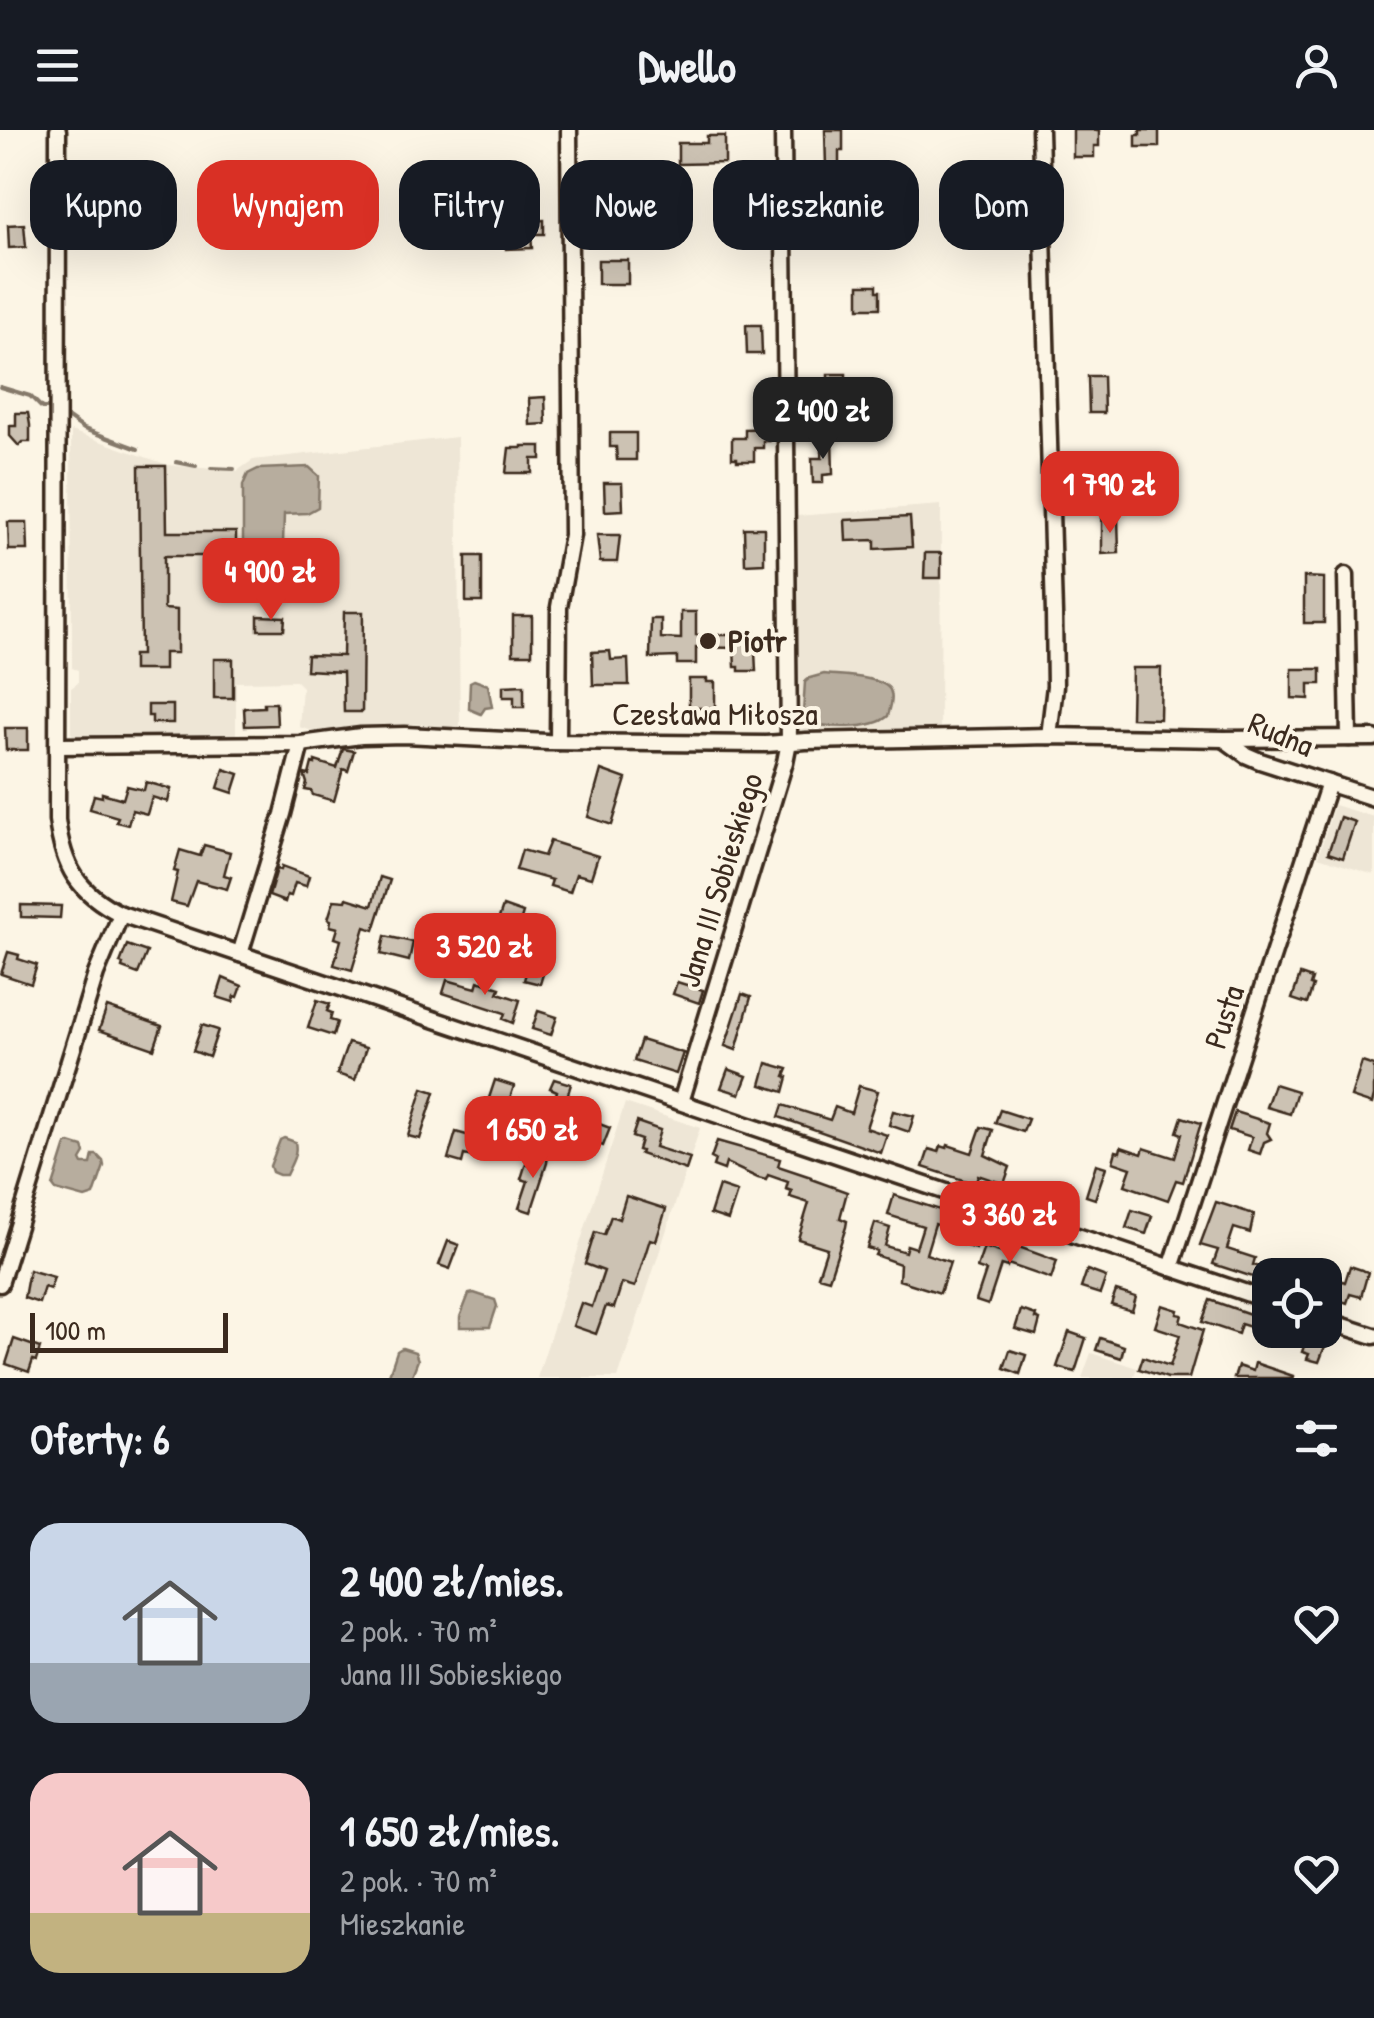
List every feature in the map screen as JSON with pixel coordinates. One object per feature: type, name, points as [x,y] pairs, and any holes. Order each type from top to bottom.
[{"type":"street","points":[[58,130],[58,820],[63,852],[82,887],[101,904],[122,914],[1252,1295]]},
{"type":"street","points":[[558,742],[559,607],[572,535],[569,130]]},
{"type":"street","name":"Jana III Sobieskiego","points":[[681,1102],[789,742],[783,130]]},
{"type":"street","points":[[1040,130],[1054,614],[1055,686],[1049,736]]},
{"type":"street","points":[[1346,575],[1349,738]]},
{"type":"street","name":"Czesława Miłosza","points":[[57,746],[301,744],[405,735],[558,742],[1049,736],[1374,738]]},
{"type":"street","name":"Rudna","points":[[1224,739],[1260,762],[1374,798]]},
{"type":"street","points":[[240,954],[301,744]]},
{"type":"street","name":"Pusta","points":[[1171,1268],[1329,784]]},
{"type":"street","points":[[0,1284],[96,974],[122,914]]},
{"type":"street","points":[[1342,1326],[1374,1336]]},
{"type":"shaded area","points":[[71,431],[168,465],[237,471],[253,460],[457,437],[460,732],[413,724],[408,730],[323,734],[299,727],[302,687],[296,681],[236,682],[236,737],[75,737],[71,733],[71,688],[78,683],[78,670],[72,668]]},
{"type":"shaded area","points":[[309,467],[319,476],[318,507],[307,513],[284,514],[282,573],[279,579],[259,583],[253,579],[243,553],[243,485],[248,474],[258,469]]},
{"type":"shaded area","points":[[941,505],[940,734],[802,731],[797,726],[796,516]]},
{"type":"shaded area","points":[[824,674],[870,679],[886,685],[892,696],[888,716],[872,724],[849,727],[807,721],[803,713],[805,682]]},
{"type":"shaded area","points":[[470,682],[488,685],[492,707],[481,714],[469,709]]},
{"type":"shaded area","points":[[1334,805],[1374,817],[1374,875],[1318,857]]},
{"type":"shaded area","points":[[625,1103],[700,1128],[618,1378],[537,1378]]},
{"type":"shaded area","points":[[284,1138],[295,1142],[296,1151],[286,1175],[279,1175],[270,1166]]},
{"type":"shaded area","points":[[70,1143],[83,1147],[83,1164],[91,1164],[93,1155],[103,1161],[94,1195],[85,1198],[53,1186]]},
{"type":"shaded area","points":[[469,1294],[495,1300],[497,1306],[490,1327],[460,1327]]},
{"type":"shaded area","points":[[402,1348],[415,1352],[418,1360],[411,1378],[388,1378],[397,1351]]},
{"type":"shaded area","points":[[1091,1353],[1137,1368],[1133,1378],[1082,1378]]},
{"type":"building","points":[[825,130],[843,130],[839,160],[826,160]]},
{"type":"building","points":[[1073,130],[1099,130],[1094,157],[1073,157]]},
{"type":"building","points":[[1140,130],[1159,130],[1159,147],[1136,147]]},
{"type":"building","points":[[707,136],[725,136],[725,160],[693,164],[693,160],[678,160],[678,143],[707,143]]},
{"type":"building","points":[[24,224],[26,247],[9,248],[8,225]]},
{"type":"building","points":[[598,260],[628,260],[628,284],[598,284]]},
{"type":"building","points":[[859,285],[877,285],[880,308],[859,308]]},
{"type":"building","points":[[746,325],[761,325],[762,354],[747,354]]},
{"type":"building","points":[[828,374],[846,374],[846,394],[828,394]]},
{"type":"building","points":[[1088,376],[1103,376],[1104,413],[1089,413]]},
{"type":"building","points":[[545,397],[546,424],[530,425],[529,398]]},
{"type":"building","points":[[16,413],[28,413],[30,425],[30,442],[19,446],[10,436],[10,426],[16,426]]},
{"type":"building","points":[[769,428],[769,441],[763,441],[763,448],[754,448],[754,461],[732,458],[732,438],[745,438],[745,429]]},
{"type":"building","points":[[610,433],[636,433],[636,460],[617,460],[616,447],[610,447]]},
{"type":"building","points":[[832,437],[833,474],[823,475],[823,483],[813,483],[812,458],[822,458],[822,438]]},
{"type":"building","points":[[541,446],[541,459],[532,459],[532,473],[506,473],[509,448]]},
{"type":"building","points":[[139,466],[166,466],[167,532],[236,532],[236,556],[164,556],[164,609],[177,610],[177,653],[164,653],[164,670],[133,670],[133,655],[141,655]]},
{"type":"building","points":[[604,483],[622,483],[623,510],[605,511]]},
{"type":"building","points":[[910,517],[912,547],[875,549],[875,540],[846,541],[845,520]]},
{"type":"building","points":[[1102,518],[1118,518],[1119,553],[1102,554]]},
{"type":"building","points":[[8,522],[27,522],[28,550],[9,550]]},
{"type":"building","points":[[744,528],[764,528],[764,563],[745,564]]},
{"type":"building","points":[[597,535],[620,535],[617,562],[600,562]]},
{"type":"building","points":[[925,553],[941,553],[941,578],[924,578]]},
{"type":"building","points":[[466,556],[482,556],[482,602],[466,602]]},
{"type":"building","points":[[1304,577],[1324,578],[1324,623],[1304,623]]},
{"type":"building","points":[[344,612],[363,612],[362,712],[344,712],[343,672],[306,670],[307,655],[343,656]]},
{"type":"building","points":[[681,612],[696,612],[696,635],[754,631],[756,671],[739,671],[735,667],[734,648],[696,647],[696,664],[677,664],[677,657],[650,658],[651,619],[661,619],[661,638],[681,639]]},
{"type":"building","points":[[258,616],[285,617],[284,630],[258,630]]},
{"type":"building","points":[[513,616],[532,616],[532,654],[513,654]]},
{"type":"building","points":[[610,651],[611,660],[628,659],[629,685],[593,685],[592,652]]},
{"type":"building","points":[[214,659],[233,659],[233,698],[214,698]]},
{"type":"building","points":[[1132,668],[1161,668],[1160,719],[1131,718]]},
{"type":"building","points":[[1292,669],[1321,669],[1321,684],[1309,684],[1309,699],[1292,698]]},
{"type":"building","points":[[689,679],[715,682],[715,708],[689,708]]},
{"type":"building","points":[[524,685],[524,707],[514,707],[514,697],[503,697],[503,686]]},
{"type":"building","points":[[264,703],[276,703],[277,725],[245,726],[244,708],[264,707]]},
{"type":"building","points":[[148,705],[173,705],[173,723],[152,723]]},
{"type":"building","points":[[5,728],[28,728],[28,750],[6,750]]},
{"type":"building","points":[[343,749],[354,751],[348,771],[343,769],[334,801],[305,790],[304,774],[309,775],[312,763],[337,768]]},
{"type":"building","points":[[224,769],[239,774],[233,793],[218,788]]},
{"type":"building","points":[[601,770],[626,779],[612,825],[588,817]]},
{"type":"building","points":[[146,782],[171,789],[168,802],[152,797],[147,814],[132,810],[128,825],[116,822],[118,817],[90,809],[94,795],[102,797],[102,793],[123,799],[127,786],[144,790]]},
{"type":"building","points":[[1340,817],[1355,822],[1343,858],[1328,853]]},
{"type":"building","points":[[550,841],[598,856],[591,878],[576,874],[570,892],[550,886],[552,880],[516,870],[522,850],[544,856]]},
{"type":"building","points":[[204,845],[230,852],[224,875],[231,877],[227,889],[196,881],[187,906],[171,902],[180,850],[200,856]]},
{"type":"building","points":[[282,866],[309,876],[306,886],[295,883],[285,902],[269,896],[277,869]]},
{"type":"building","points":[[380,877],[390,880],[374,930],[365,927],[352,970],[334,965],[341,940],[335,938],[338,928],[330,926],[328,919],[334,900],[347,898],[372,906]]},
{"type":"building","points":[[21,905],[61,906],[60,918],[21,917]]},
{"type":"building","points":[[503,906],[523,913],[517,933],[496,927]]},
{"type":"building","points":[[385,936],[413,942],[409,961],[381,954]]},
{"type":"building","points":[[127,945],[147,952],[138,974],[122,968],[120,963]]},
{"type":"building","points":[[8,952],[37,965],[31,984],[1,974]]},
{"type":"building","points":[[531,956],[547,961],[540,984],[524,980]]},
{"type":"building","points":[[1300,975],[1312,979],[1307,1004],[1292,999]]},
{"type":"building","points":[[223,978],[242,986],[233,1002],[217,997]]},
{"type":"building","points":[[447,980],[476,988],[478,981],[520,1000],[513,1023],[503,1019],[505,1013],[443,993]]},
{"type":"building","points":[[677,982],[703,990],[699,1003],[673,994]]},
{"type":"building","points":[[742,994],[751,997],[736,1050],[725,1046]]},
{"type":"building","points":[[317,1000],[330,1004],[330,1020],[337,1022],[333,1036],[308,1028]]},
{"type":"building","points":[[107,1007],[162,1026],[154,1049],[99,1030]]},
{"type":"building","points":[[538,1011],[557,1017],[551,1035],[532,1029]]},
{"type":"building","points":[[202,1025],[218,1030],[209,1057],[193,1051]]},
{"type":"building","points":[[641,1040],[683,1053],[676,1074],[634,1061]]},
{"type":"building","points":[[348,1043],[366,1048],[355,1080],[337,1074]]},
{"type":"building","points":[[1362,1062],[1374,1066],[1372,1104],[1351,1097]]},
{"type":"building","points":[[767,1063],[788,1069],[784,1092],[761,1085]]},
{"type":"building","points":[[728,1069],[747,1076],[740,1094],[721,1088]]},
{"type":"building","points":[[554,1079],[571,1084],[563,1110],[610,1128],[603,1146],[557,1130],[556,1134],[538,1128],[544,1112],[551,1114],[557,1091],[550,1088]]},
{"type":"building","points":[[495,1080],[514,1086],[498,1136],[488,1133],[481,1159],[464,1155],[462,1163],[448,1159],[456,1132],[477,1134]]},
{"type":"building","points":[[1274,1084],[1297,1091],[1290,1114],[1266,1107]]},
{"type":"building","points":[[859,1086],[878,1091],[866,1128],[887,1135],[881,1153],[779,1117],[783,1105],[830,1120],[835,1107],[851,1113]]},
{"type":"building","points":[[423,1088],[435,1092],[420,1139],[408,1136]]},
{"type":"building","points":[[1000,1110],[1028,1119],[1023,1132],[995,1123]]},
{"type":"building","points":[[893,1111],[914,1116],[909,1132],[889,1125]]},
{"type":"building","points":[[1235,1112],[1270,1123],[1267,1133],[1271,1139],[1264,1142],[1260,1154],[1248,1150],[1252,1137],[1229,1130]]},
{"type":"building","points":[[1182,1117],[1201,1123],[1183,1182],[1176,1180],[1168,1200],[1125,1185],[1131,1168],[1113,1162],[1116,1151],[1120,1152],[1121,1147],[1142,1154],[1144,1148],[1175,1158]]},
{"type":"building","points":[[637,1122],[660,1130],[655,1147],[690,1158],[686,1170],[640,1154],[641,1140],[632,1137]]},
{"type":"building","points":[[981,1127],[993,1130],[985,1155],[1010,1167],[1004,1184],[978,1175],[975,1184],[923,1167],[929,1149],[939,1152],[941,1146],[948,1145],[972,1153]]},
{"type":"building","points":[[717,1141],[780,1159],[778,1166],[847,1192],[840,1218],[847,1221],[846,1227],[829,1279],[818,1276],[827,1248],[798,1239],[809,1203],[790,1197],[788,1182],[768,1175],[766,1180],[758,1178],[726,1163],[724,1170],[713,1166],[715,1160],[711,1158]]},
{"type":"building","points":[[537,1152],[548,1155],[531,1212],[519,1208],[528,1181],[521,1179],[526,1163],[533,1165]]},
{"type":"building","points":[[1096,1164],[1106,1167],[1095,1199],[1086,1196]]},
{"type":"building","points":[[719,1186],[737,1192],[728,1220],[710,1214]]},
{"type":"building","points":[[894,1195],[980,1223],[976,1249],[956,1243],[960,1232],[935,1224],[926,1254],[950,1262],[940,1293],[899,1280],[900,1264],[867,1248],[875,1223],[890,1228],[885,1246],[905,1252],[907,1245],[916,1248],[923,1226],[888,1215]]},
{"type":"building","points":[[626,1196],[666,1209],[656,1241],[650,1239],[635,1287],[622,1283],[614,1308],[606,1306],[596,1334],[573,1326],[581,1303],[592,1307],[604,1271],[585,1264],[595,1232],[604,1235],[611,1216],[619,1219]]},
{"type":"building","points":[[1216,1202],[1254,1214],[1250,1233],[1234,1228],[1227,1249],[1255,1258],[1252,1277],[1213,1264],[1218,1250],[1200,1245]]},
{"type":"building","points":[[1132,1210],[1152,1216],[1146,1234],[1126,1228]]},
{"type":"building","points":[[448,1241],[459,1245],[450,1269],[439,1265]]},
{"type":"building","points":[[1005,1242],[1057,1261],[1051,1279],[1001,1265],[988,1305],[976,1301],[986,1271],[977,1268],[984,1247],[1002,1253]]},
{"type":"building","points":[[1350,1266],[1368,1272],[1361,1297],[1350,1294],[1347,1303],[1342,1301],[1342,1281],[1345,1282]]},
{"type":"building","points":[[29,1270],[54,1277],[50,1289],[44,1287],[39,1303],[24,1298]]},
{"type":"building","points":[[1087,1270],[1106,1277],[1100,1294],[1081,1288]]},
{"type":"building","points":[[1116,1291],[1136,1297],[1132,1311],[1111,1305]]},
{"type":"building","points":[[1210,1300],[1252,1315],[1252,1327],[1241,1324],[1238,1334],[1202,1322]]},
{"type":"building","points":[[1162,1305],[1178,1310],[1177,1314],[1182,1315],[1180,1322],[1203,1330],[1189,1378],[1168,1378],[1139,1369],[1143,1357],[1170,1366],[1180,1335],[1155,1327]]},
{"type":"building","points":[[1021,1310],[1040,1320],[1036,1335],[1015,1329]]},
{"type":"building","points":[[1069,1332],[1086,1338],[1075,1372],[1057,1367]]},
{"type":"building","points":[[1100,1338],[1124,1346],[1121,1358],[1096,1350]]},
{"type":"building","points":[[14,1339],[40,1348],[29,1372],[6,1364]]},
{"type":"building","points":[[1303,1348],[1324,1348],[1319,1362],[1307,1359],[1309,1354],[1302,1352]]},
{"type":"building","points":[[1010,1350],[1026,1355],[1020,1374],[1004,1368]]},
{"type":"building","points":[[1255,1363],[1293,1378],[1234,1378],[1238,1366],[1253,1371]]},
{"type":"waterway","points":[[0,387],[30,396],[47,408]]},
{"type":"waterway","points":[[67,417],[84,429],[138,449]]},
{"type":"waterway","points":[[176,462],[196,466]]},
{"type":"waterway","points":[[211,468],[234,469]]},
{"type":"place","name":"Piotr","points":[[708,641]]}]
